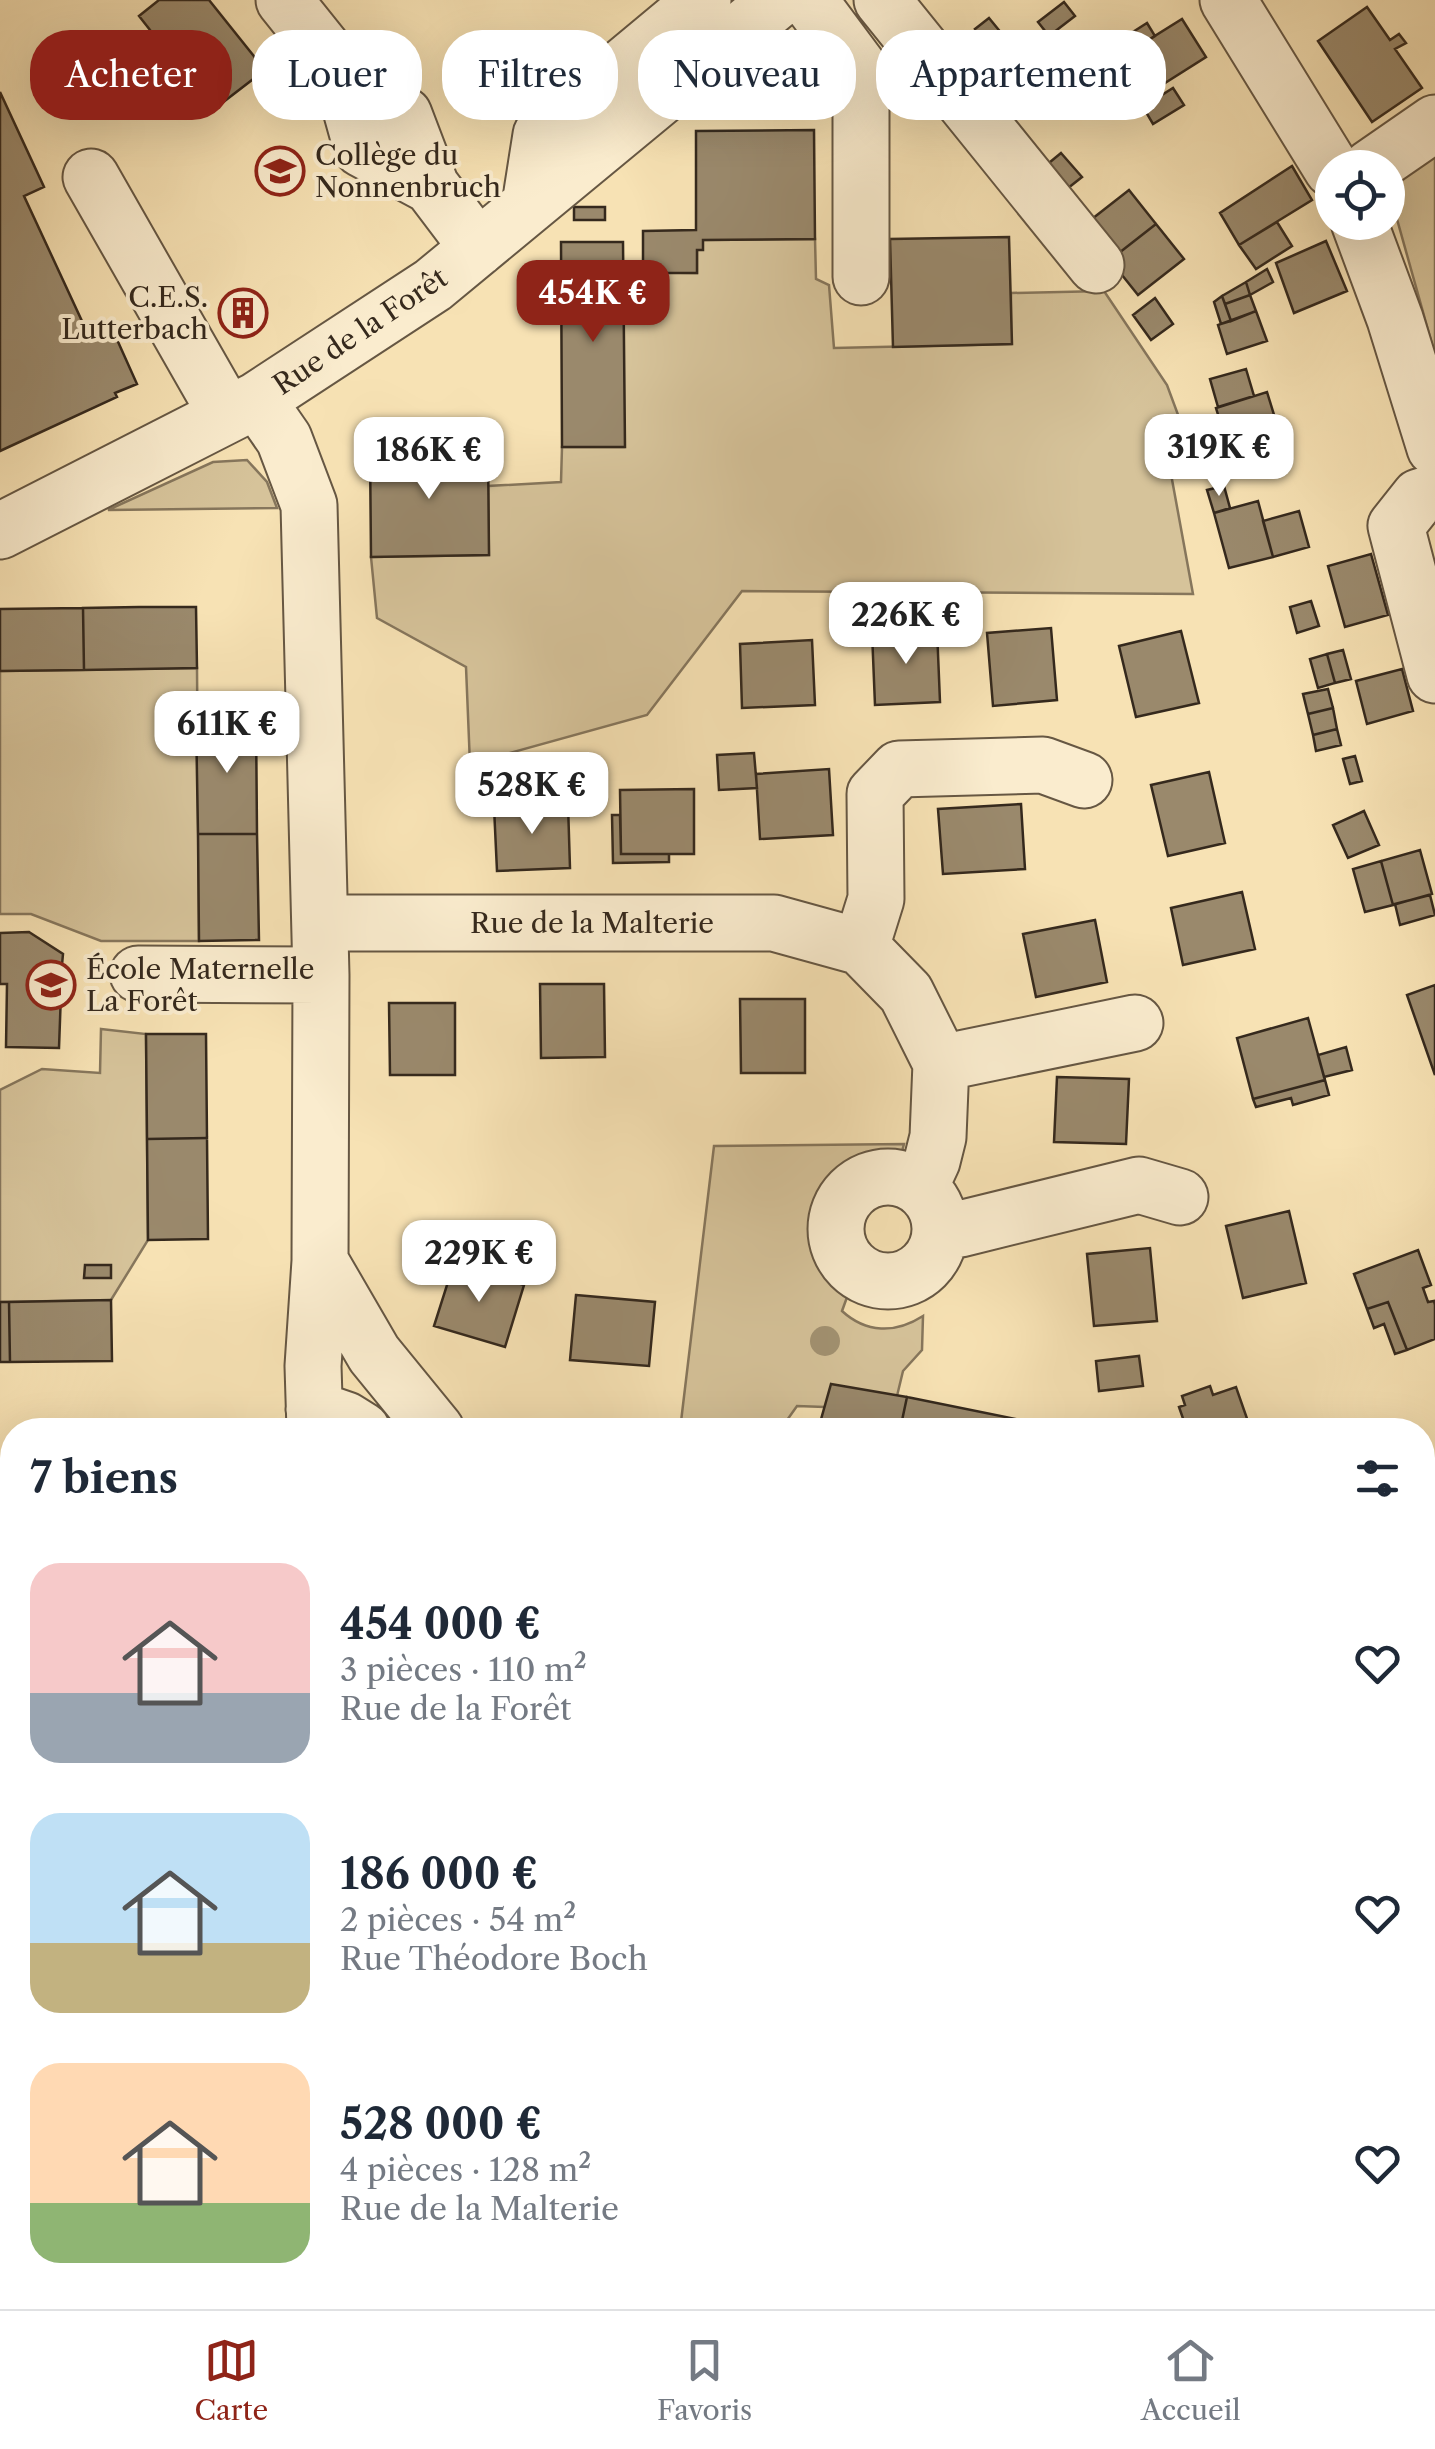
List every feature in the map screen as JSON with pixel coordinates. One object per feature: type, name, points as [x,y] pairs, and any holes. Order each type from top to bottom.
[{"type":"street","points":[[284,0],[340,70],[404,115],[431,186],[478,248]]},
{"type":"street","points":[[530,206],[540,134],[703,0]]},
{"type":"street","name":"Rue de la Forêt","points":[[0,531],[242,407],[433,286],[778,0]]},
{"type":"street","points":[[809,0],[862,70],[862,277]]},
{"type":"street","points":[[882,0],[1096,265]]},
{"type":"street","points":[[1228,0],[1321,150]]},
{"type":"street","points":[[1396,150],[1435,123]]},
{"type":"street","points":[[91,178],[242,407],[284,439],[308,505],[321,949],[320,1261],[312,1366],[329,1418]]},
{"type":"street","points":[[1366,240],[1396,319],[1435,448]]},
{"type":"street","points":[[1435,492],[1419,497],[1396,526],[1435,675]]},
{"type":"street","points":[[860,947],[876,898],[875,794],[899,769],[1042,764],[1084,780]]},
{"type":"street","name":"Rue de la Malterie","points":[[138,974],[321,949],[774,922],[860,947],[906,993],[941,1063],[930,1208],[960,1229],[1138,1185],[1180,1197]]},
{"type":"street","points":[[941,1063],[1136,1023]]},
{"type":"street","points":[[320,1261],[374,1354],[426,1418]]},
{"type":"shaded area","points":[[1435,144],[1435,355],[1403,240],[1405,171]]},
{"type":"shaded area","points":[[815,239],[816,279],[829,285],[834,348],[1011,344],[1011,293],[1104,291],[1167,385],[1197,466],[1171,474],[1193,594],[742,591],[647,715],[470,764],[466,667],[377,618],[371,557],[489,555],[488,486],[561,482],[562,447],[624,447],[623,272],[697,273],[697,250],[703,240]]},
{"type":"shaded area","points":[[247,460],[267,482],[277,508],[108,510],[213,462]]},
{"type":"shaded area","points":[[197,668],[199,941],[101,941],[31,914],[0,914],[0,671]]},
{"type":"shaded area","points":[[101,1029],[146,1034],[148,1240],[111,1300],[0,1302],[0,1090],[42,1069],[100,1073]]},
{"type":"shaded area","points":[[904,1144],[901,1155],[860,1169],[838,1185],[827,1198],[821,1228],[831,1259],[850,1289],[842,1311],[861,1324],[881,1328],[902,1326],[923,1316],[922,1350],[903,1371],[897,1396],[825,1407],[797,1406],[788,1418],[681,1418],[714,1146]]},
{"type":"building","points":[[159,0],[209,0],[252,54],[252,80],[232,95],[232,30],[150,30],[139,16]]},
{"type":"building","points":[[1064,2],[1075,16],[1057,30],[1044,30],[1038,22]]},
{"type":"building","points":[[1367,7],[1390,40],[1399,34],[1406,43],[1395,49],[1422,88],[1372,122],[1318,41]]},
{"type":"building","points":[[989,18],[999,30],[976,30]]},
{"type":"building","points":[[1182,19],[1206,57],[1166,82],[1166,30]]},
{"type":"building","points":[[1173,88],[1184,105],[1166,116],[1166,92]]},
{"type":"building","points":[[0,92],[44,187],[24,196],[88,334],[110,324],[137,384],[0,451]]},
{"type":"building","points":[[814,130],[815,239],[703,240],[703,250],[697,250],[697,273],[643,273],[643,231],[696,230],[696,131]]},
{"type":"building","points":[[1061,153],[1082,177],[1058,196],[1038,172]]},
{"type":"building","points":[[1292,166],[1312,200],[1239,245],[1220,213]]},
{"type":"building","points":[[1129,190],[1156,224],[1110,260],[1083,226]]},
{"type":"building","points":[[574,207],[605,207],[605,220],[574,220]]},
{"type":"building","points":[[1277,222],[1292,246],[1256,269],[1239,245]]},
{"type":"building","points":[[1156,224],[1184,259],[1138,295],[1110,260]]},
{"type":"building","points":[[1009,237],[1012,344],[893,347],[890,239]]},
{"type":"building","points":[[1326,241],[1347,291],[1294,313],[1276,263]]},
{"type":"building","points":[[561,242],[623,242],[625,447],[562,447]]},
{"type":"building","points":[[1267,269],[1273,282],[1250,295],[1246,282]]},
{"type":"building","points":[[1246,282],[1250,295],[1225,304],[1222,296]]},
{"type":"building","points":[[1250,295],[1256,311],[1231,321],[1225,304]]},
{"type":"building","points":[[1222,296],[1231,321],[1221,324],[1214,302]]},
{"type":"building","name":"C.E.S. Lutterbach","points":[[251,298],[259,309],[235,328],[227,317]]},
{"type":"building","points":[[1155,298],[1173,324],[1151,340],[1133,315]]},
{"type":"building","points":[[1256,311],[1267,341],[1227,354],[1218,325]]},
{"type":"building","points":[[1246,369],[1254,396],[1218,407],[1210,379]]},
{"type":"building","points":[[1267,392],[1286,454],[1235,469],[1216,408]]},
{"type":"building","points":[[488,447],[489,555],[371,557],[370,449]]},
{"type":"building","points":[[1224,486],[1230,508],[1214,513],[1207,490]]},
{"type":"building","points":[[1258,501],[1273,557],[1229,568],[1214,513]]},
{"type":"building","points":[[1299,511],[1309,547],[1273,557],[1263,521]]},
{"type":"building","points":[[1371,554],[1388,615],[1345,627],[1328,566]]},
{"type":"building","points":[[1311,601],[1319,626],[1297,633],[1290,607]]},
{"type":"building","points":[[196,607],[197,668],[84,670],[83,608]]},
{"type":"building","points":[[83,608],[84,670],[0,671],[0,609]]},
{"type":"building","points":[[1051,628],[1057,700],[993,706],[987,633]]},
{"type":"building","points":[[937,629],[940,702],[875,705],[872,632]]},
{"type":"building","points":[[1181,631],[1199,703],[1136,717],[1119,646]]},
{"type":"building","points":[[812,640],[815,705],[742,708],[740,644]]},
{"type":"building","points":[[1343,650],[1351,679],[1335,683],[1327,654]]},
{"type":"building","points":[[1327,654],[1335,683],[1318,688],[1310,659]]},
{"type":"building","points":[[1402,669],[1413,711],[1367,724],[1356,681]]},
{"type":"building","points":[[1328,689],[1333,708],[1308,714],[1303,694]]},
{"type":"building","points":[[1333,708],[1337,729],[1313,735],[1308,714]]},
{"type":"building","points":[[256,717],[257,834],[198,834],[196,718]]},
{"type":"building","points":[[1337,729],[1341,745],[1316,751],[1313,735]]},
{"type":"building","points":[[754,753],[757,788],[719,790],[717,755]]},
{"type":"building","points":[[1355,756],[1362,781],[1350,784],[1343,759]]},
{"type":"building","points":[[829,769],[833,835],[760,839],[756,774]]},
{"type":"building","points":[[1209,772],[1225,843],[1168,856],[1151,785]]},
{"type":"building","points":[[694,789],[694,854],[621,854],[620,790]]},
{"type":"building","points":[[568,804],[570,868],[497,871],[494,807]]},
{"type":"building","points":[[1021,804],[1025,869],[943,874],[938,809]]},
{"type":"building","points":[[1364,811],[1379,845],[1348,858],[1333,825]]},
{"type":"building","points":[[612,815],[620,815],[621,854],[669,854],[669,862],[613,863]]},
{"type":"building","points":[[198,834],[257,834],[259,940],[199,941]]},
{"type":"building","points":[[1420,850],[1432,894],[1393,905],[1381,861]]},
{"type":"building","points":[[1381,861],[1393,905],[1365,912],[1353,869]]},
{"type":"building","points":[[1242,892],[1255,949],[1183,965],[1171,908]]},
{"type":"building","points":[[1430,895],[1435,915],[1400,925],[1395,904]]},
{"type":"building","points":[[1095,920],[1107,982],[1036,997],[1023,934]]},
{"type":"building","points":[[29,932],[63,954],[62,965],[52,964],[51,994],[61,993],[59,1048],[6,1047],[7,984],[0,984],[0,933]]},
{"type":"building","points":[[540,984],[604,984],[605,1057],[541,1058]]},
{"type":"building","points":[[1435,985],[1435,1075],[1407,995]]},
{"type":"building","points":[[740,999],[805,999],[805,1073],[741,1073]]},
{"type":"building","points":[[389,1003],[455,1003],[455,1075],[390,1075]]},
{"type":"building","points":[[1308,1018],[1325,1080],[1253,1099],[1237,1038]]},
{"type":"building","points":[[146,1034],[206,1034],[207,1138],[147,1139]]},
{"type":"building","points":[[1346,1047],[1352,1070],[1324,1077],[1318,1055]]},
{"type":"building","points":[[1057,1077],[1129,1079],[1126,1144],[1054,1142]]},
{"type":"building","points":[[1325,1080],[1329,1095],[1293,1105],[1291,1098],[1256,1107],[1253,1099]]},
{"type":"building","points":[[207,1138],[208,1239],[148,1240],[147,1139]]},
{"type":"building","points":[[1289,1211],[1306,1283],[1243,1298],[1226,1226]]},
{"type":"building","points":[[1150,1248],[1157,1321],[1094,1326],[1087,1254]]},
{"type":"building","points":[[1418,1250],[1431,1285],[1423,1288],[1428,1302],[1434,1301],[1435,1305],[1435,1339],[1407,1350],[1388,1302],[1367,1309],[1354,1274]]},
{"type":"building","points":[[454,1263],[524,1285],[505,1347],[434,1326]]},
{"type":"building","points":[[85,1265],[111,1265],[111,1278],[84,1278]]},
{"type":"building","points":[[576,1295],[655,1302],[649,1366],[570,1360]]},
{"type":"building","points":[[111,1300],[112,1361],[10,1362],[9,1302]]},
{"type":"building","points":[[0,1302],[9,1302],[10,1362],[0,1362]]},
{"type":"building","points":[[1388,1302],[1407,1350],[1395,1354],[1384,1324],[1374,1328],[1367,1309]]},
{"type":"building","points":[[1139,1356],[1143,1386],[1099,1391],[1096,1361]]},
{"type":"building","points":[[831,1384],[907,1397],[903,1418],[821,1418]]},
{"type":"building","points":[[1210,1386],[1213,1395],[1236,1387],[1247,1418],[1183,1418],[1179,1407],[1185,1405],[1182,1396]]},
{"type":"building","points":[[907,1397],[1011,1418],[903,1418]]},
{"type":"place","name":"Collège du Nonnenbruch","points":[[280,171]]},
{"type":"place","name":"C.E.S. Lutterbach","points":[[243,313]]},
{"type":"place","name":"École Maternelle La Forêt","points":[[51,985]]}]
